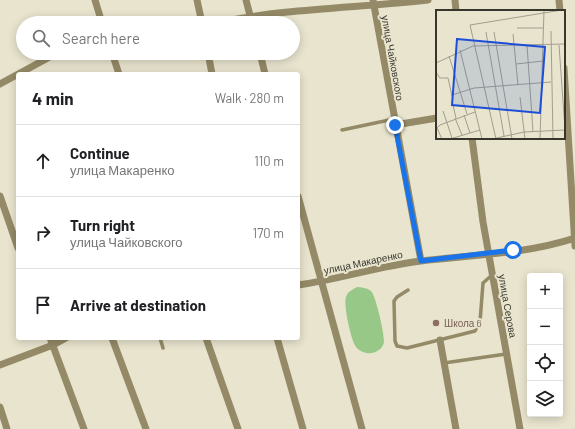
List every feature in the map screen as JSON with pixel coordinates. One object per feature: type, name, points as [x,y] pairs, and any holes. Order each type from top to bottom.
[{"type":"street","points":[[95,0],[100,16]]},
{"type":"street","points":[[197,0],[200,16]]},
{"type":"street","points":[[246,0],[250,16]]},
{"type":"street","points":[[270,16],[298,10],[373,3],[428,0]]},
{"type":"street","points":[[455,0],[456,10]]},
{"type":"street","points":[[559,0],[560,10]]},
{"type":"street","name":"улица Чайковского","points":[[373,3],[421,261]]},
{"type":"street","points":[[26,72],[45,60]]},
{"type":"street","points":[[114,60],[118,72]]},
{"type":"street","points":[[209,60],[212,72]]},
{"type":"street","points":[[262,60],[265,72]]},
{"type":"street","points":[[0,84],[16,77]]},
{"type":"street","points":[[565,95],[575,246]]},
{"type":"street","points":[[395,122],[436,118]]},
{"type":"street","name":"улица Серова","points":[[472,139],[483,222],[520,429]]},
{"type":"street","points":[[0,196],[2,209],[16,243]]},
{"type":"street","points":[[300,203],[362,429]]},
{"type":"street","name":"улица Макаренко","points":[[300,285],[322,282],[421,261],[489,254],[559,243],[575,238]]},
{"type":"street","points":[[51,340],[84,429]]},
{"type":"street","points":[[0,365],[53,346],[63,340]]},
{"type":"street","points":[[113,340],[146,429]]},
{"type":"street","points":[[207,340],[238,429]]},
{"type":"street","points":[[278,340],[303,429]]},
{"type":"street","points":[[440,340],[456,429]]},
{"type":"street","points":[[0,407],[7,429]]},
{"type":"lane","points":[[342,130],[395,122]]},
{"type":"lane","points":[[408,290],[397,297],[394,301],[394,336],[397,346],[407,348],[470,333],[478,328],[483,283],[492,275]]},
{"type":"lane","points":[[161,340],[163,348]]},
{"type":"lane","points":[[444,363],[506,354]]},
{"type":"green space","points":[[357,287],[371,291],[375,300],[384,337],[383,345],[376,352],[368,353],[359,350],[356,347],[352,337],[345,301],[349,292]]},
{"type":"place","name":"Школа 6","points":[[436,323]]},
{"type":"route","points":[[395,125],[421,261],[513,250]]}]
